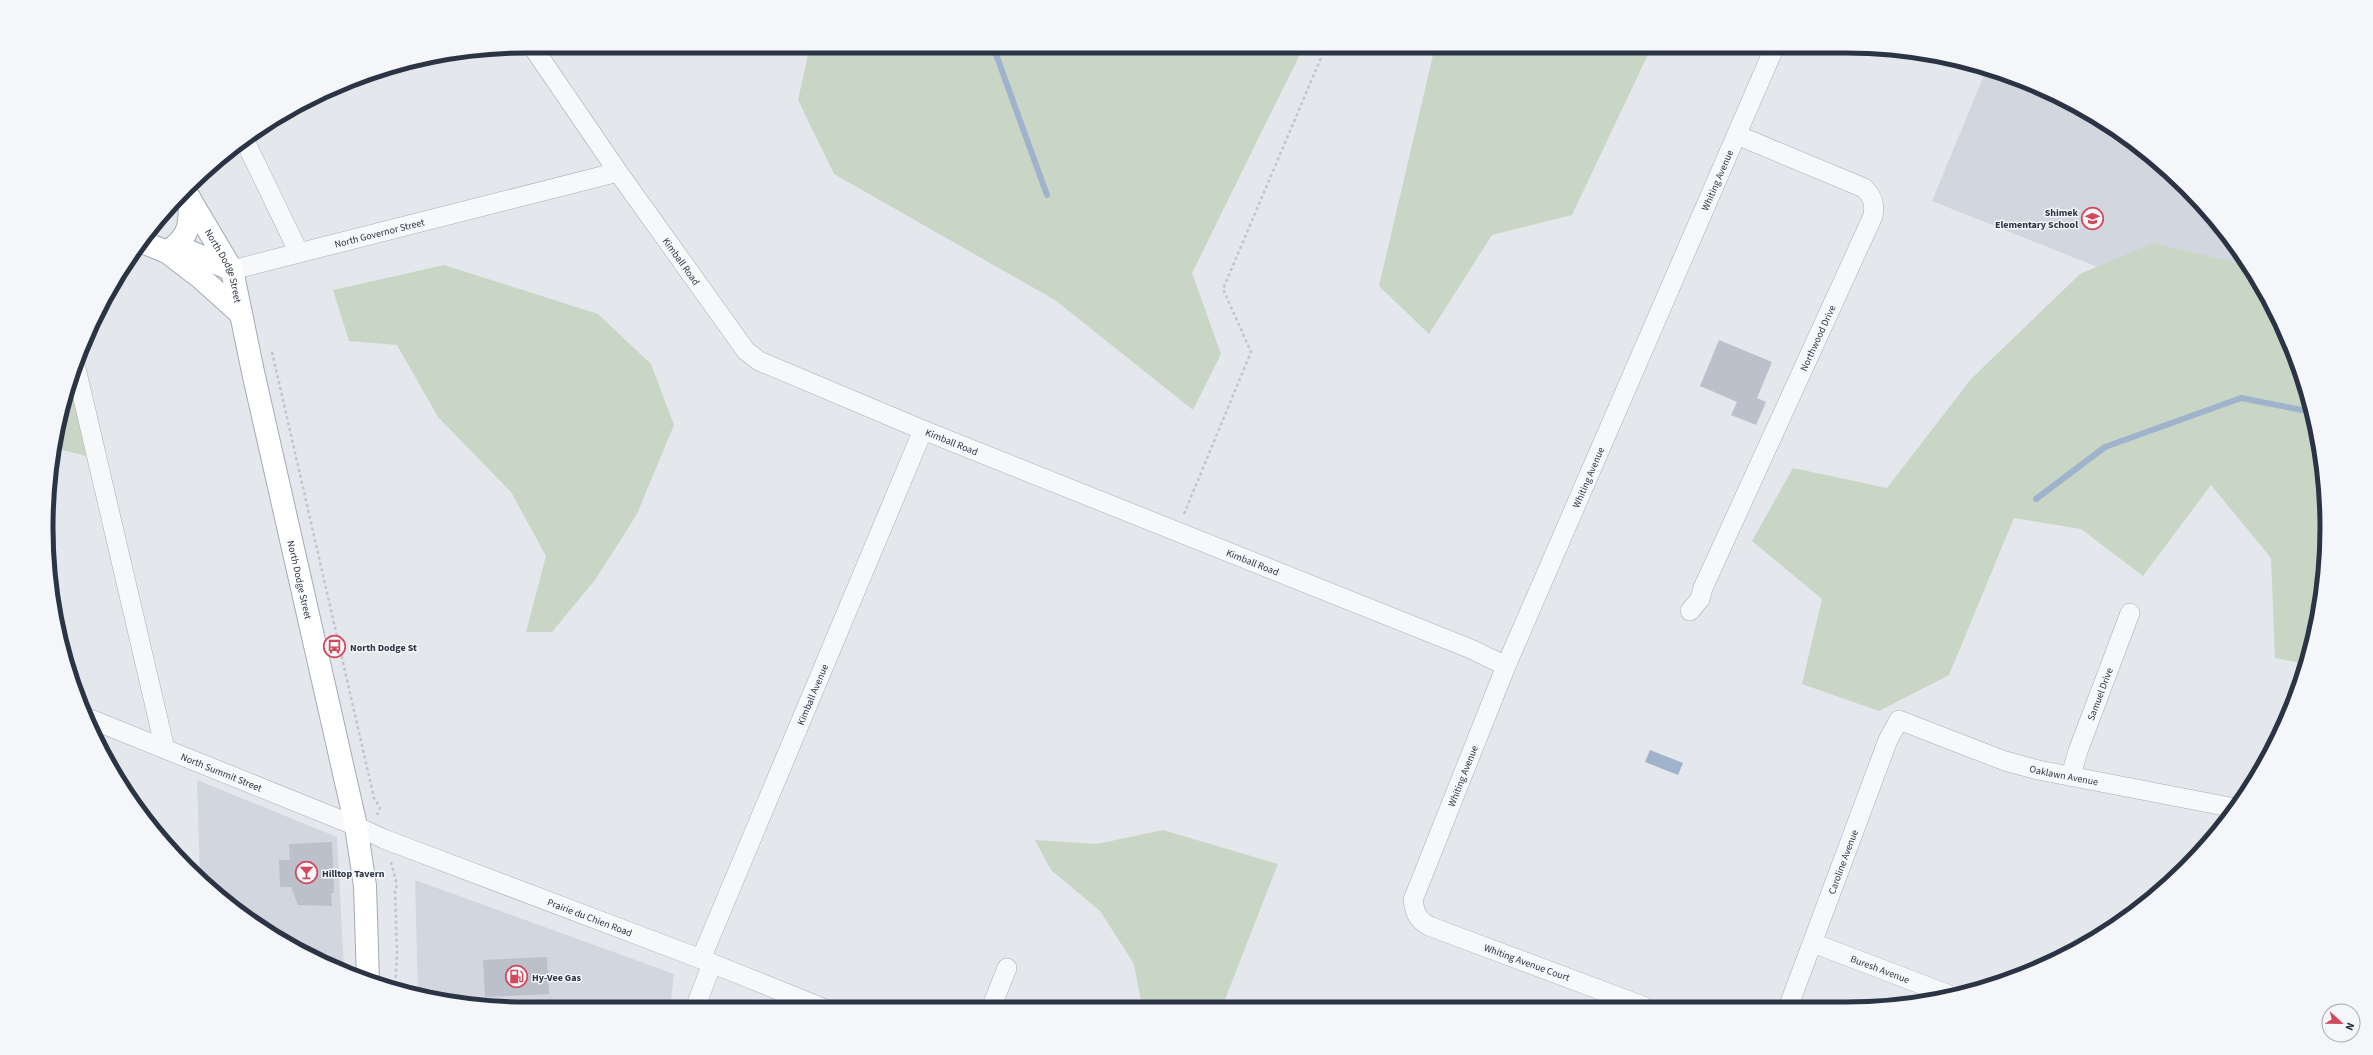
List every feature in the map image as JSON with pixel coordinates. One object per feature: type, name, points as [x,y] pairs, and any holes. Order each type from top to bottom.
[{"type":"main road","name":"North Dodge Street","points":[[188,196],[232,270],[240,314],[356,826],[365,886],[368,974]]},
{"type":"main road","points":[[167,252],[178,245],[187,231],[190,222],[187,197]]},
{"type":"main road","points":[[147,244],[167,252],[201,278],[240,314]]},
{"type":"main road","points":[[167,252],[191,252],[232,270]]},
{"type":"street","name":"Kimball Road","points":[[537,53],[618,172],[751,356],[767,365],[923,430],[1471,649],[1506,666]]},
{"type":"street","name":"Whiting Avenue","points":[[1415,913],[1413,900],[1506,666],[1772,53]]},
{"type":"street","name":"Northwood Drive","points":[[1690,612],[1700,599],[1706,581],[1873,216],[1875,205],[1871,196],[1864,188],[1737,135]]},
{"type":"street","points":[[247,145],[299,253]]},
{"type":"street","name":"North Governor Street","points":[[232,270],[618,172]]},
{"type":"street","points":[[78,376],[165,749]]},
{"type":"street","name":"Kimball Avenue","points":[[697,1002],[707,962],[923,430]]},
{"type":"street","name":"Samuel Drive","points":[[2071,775],[2078,751],[2130,613]]},
{"type":"street","name":"Oaklawn Avenue","points":[[1899,720],[2005,761],[2038,770],[2071,775],[2229,807]]},
{"type":"street","name":"Caroline Avenue","points":[[1790,1002],[1888,740],[1899,720]]},
{"type":"street","name":"North Summit Street","points":[[94,721],[356,826]]},
{"type":"street","name":"Prairie du Chien Road","points":[[356,826],[384,839],[808,1002]]},
{"type":"street","name":"Whiting Avenue Court","points":[[1415,913],[1420,920],[1429,926],[1632,1002]]},
{"type":"street","name":"Buresh Avenue","points":[[1813,942],[1942,992]]},
{"type":"street","points":[[993,1002],[1007,968]]},
{"type":"path","points":[[1176,532],[1251,352],[1223,289],[1323,53]]},
{"type":"shaded area","name":"Shimek Elementary School","points":[[1985,74],[1998,78],[2027,89],[2083,117],[2134,151],[2158,171],[2181,192],[2222,239],[2240,264],[2269,314],[2203,309],[1932,201]]},
{"type":"shaded area","points":[[197,780],[337,837],[344,965],[290,938],[264,922],[239,904],[200,870]]},
{"type":"shaded area","points":[[415,880],[674,974],[671,1002],[496,1001],[466,998],[418,989]]},
{"type":"green space","points":[[808,53],[1301,53],[1192,273],[1221,354],[1193,410],[1055,300],[834,174],[798,100]]},
{"type":"green space","points":[[1429,53],[1649,53],[1572,215],[1492,235],[1429,334],[1379,286],[1433,55]]},
{"type":"green space","points":[[2153,243],[2240,263],[2256,290],[2284,346],[2295,375],[2311,435],[2316,466],[2319,496],[2319,559],[2311,620],[2300,663],[2275,658],[2271,558],[2211,485],[2143,576],[2081,529],[2014,518],[1949,675],[1879,711],[1802,684],[1822,599],[1752,541],[1793,468],[1887,488],[1971,379],[2080,274]]},
{"type":"green space","points":[[444,265],[598,314],[651,364],[674,425],[637,514],[595,580],[552,632],[526,632],[546,556],[511,492],[438,417],[397,345],[349,341],[333,290]]},
{"type":"green space","points":[[73,392],[86,456],[60,449]]},
{"type":"green space","points":[[1163,830],[1278,864],[1224,1002],[1141,1002],[1134,964],[1100,911],[1051,870],[1035,840],[1097,844]]},
{"type":"water","points":[[1650,750],[1683,763],[1678,775],[1645,762]]},
{"type":"building","points":[[1719,340],[1772,362],[1757,398],[1766,402],[1756,425],[1731,415],[1737,402],[1700,386]]},
{"type":"building","name":"Hilltop Tavern","points":[[332,842],[334,893],[331,893],[332,906],[298,905],[291,887],[280,887],[279,860],[290,860],[289,844]]},
{"type":"building","name":"Hy-Vee Gas","points":[[547,957],[549,994],[485,997],[483,960]]},
{"type":"waterway","points":[[996,53],[1047,195]]},
{"type":"waterway","points":[[2036,499],[2105,447],[2241,398],[2305,411]]},
{"type":"place","name":"Shimek Elementary School","points":[[2093,218]]},
{"type":"place","name":"North Dodge St","points":[[334,647]]},
{"type":"place","name":"Hilltop Tavern","points":[[306,873]]},
{"type":"place","name":"Hy-Vee Gas","points":[[516,977]]}]
